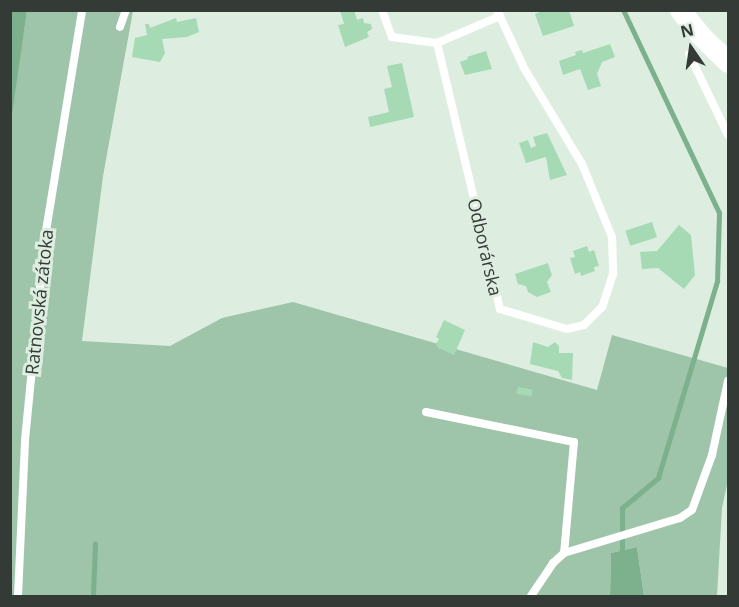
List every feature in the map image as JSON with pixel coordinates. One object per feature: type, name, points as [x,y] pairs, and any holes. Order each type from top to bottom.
[{"type":"main road","points":[[680,10],[700,35],[729,62]]},
{"type":"lane","name":"Ratnovská zátoka","points":[[18,597],[25,440],[33,347],[47,225],[81,10]]},
{"type":"lane","points":[[120,27],[126,10]]},
{"type":"lane","name":"Odborárska","points":[[382,10],[392,38],[437,43],[498,13],[524,68],[582,164],[612,237],[613,274],[602,307],[584,326],[567,329],[500,309],[437,43]]},
{"type":"lane","points":[[690,54],[729,135]]},
{"type":"lane","points":[[531,597],[553,563],[564,553],[680,518],[692,510],[712,455],[729,381]]},
{"type":"lane","points":[[426,412],[574,442],[564,553]]},
{"type":"shaded area","points":[[10,11],[27,11],[11,121]]},
{"type":"shaded area","points":[[27,11],[133,11],[103,176],[82,341],[170,346],[222,318],[293,302],[597,390],[612,335],[728,368],[728,480],[722,508],[717,596],[644,596],[637,547],[611,553],[610,596],[11,596],[10,121]]},
{"type":"shaded area","points":[[637,547],[644,596],[610,596],[611,553]]},
{"type":"building","points":[[340,10],[354,10],[357,20],[363,18],[364,23],[371,24],[372,29],[367,32],[369,37],[345,47],[338,25],[344,24]]},
{"type":"building","points":[[544,10],[569,10],[574,26],[543,36],[535,14]]},
{"type":"building","points":[[176,18],[177,22],[196,18],[199,32],[187,37],[162,39],[165,53],[160,62],[132,57],[135,38],[147,35],[145,24],[149,24],[150,28]]},
{"type":"building","points":[[610,44],[615,57],[602,62],[597,74],[601,86],[588,90],[580,69],[563,75],[559,61],[576,55],[575,52],[582,50],[583,53]]},
{"type":"building","points":[[486,51],[492,69],[465,75],[460,62],[468,59],[467,57]]},
{"type":"building","points":[[402,63],[414,117],[370,127],[368,117],[389,112],[384,89],[392,87],[387,66]]},
{"type":"building","points":[[547,133],[567,175],[550,180],[546,157],[526,163],[519,143],[528,140],[531,148],[536,146],[533,137]]},
{"type":"building","points":[[652,222],[657,237],[630,246],[625,231]]},
{"type":"building","points":[[679,225],[691,235],[695,275],[684,289],[658,268],[642,269],[640,252],[657,251]]},
{"type":"building","points":[[587,246],[589,252],[594,250],[599,266],[594,267],[595,271],[581,276],[580,272],[575,274],[570,258],[575,257],[573,251]]},
{"type":"building","points":[[548,263],[552,275],[547,282],[551,292],[537,297],[528,292],[526,286],[518,284],[515,274]]},
{"type":"building","points":[[444,320],[465,330],[454,355],[438,348],[436,344],[439,339],[436,337]]},
{"type":"building","points":[[533,342],[548,347],[555,342],[559,346],[559,353],[573,353],[572,380],[562,378],[558,371],[530,364]]},
{"type":"building","points":[[518,387],[533,390],[531,397],[517,394]]},
{"type":"waterway","points":[[622,554],[622,508],[658,478],[717,281],[719,213],[623,10]]},
{"type":"waterway","points":[[93,596],[95,544]]}]
